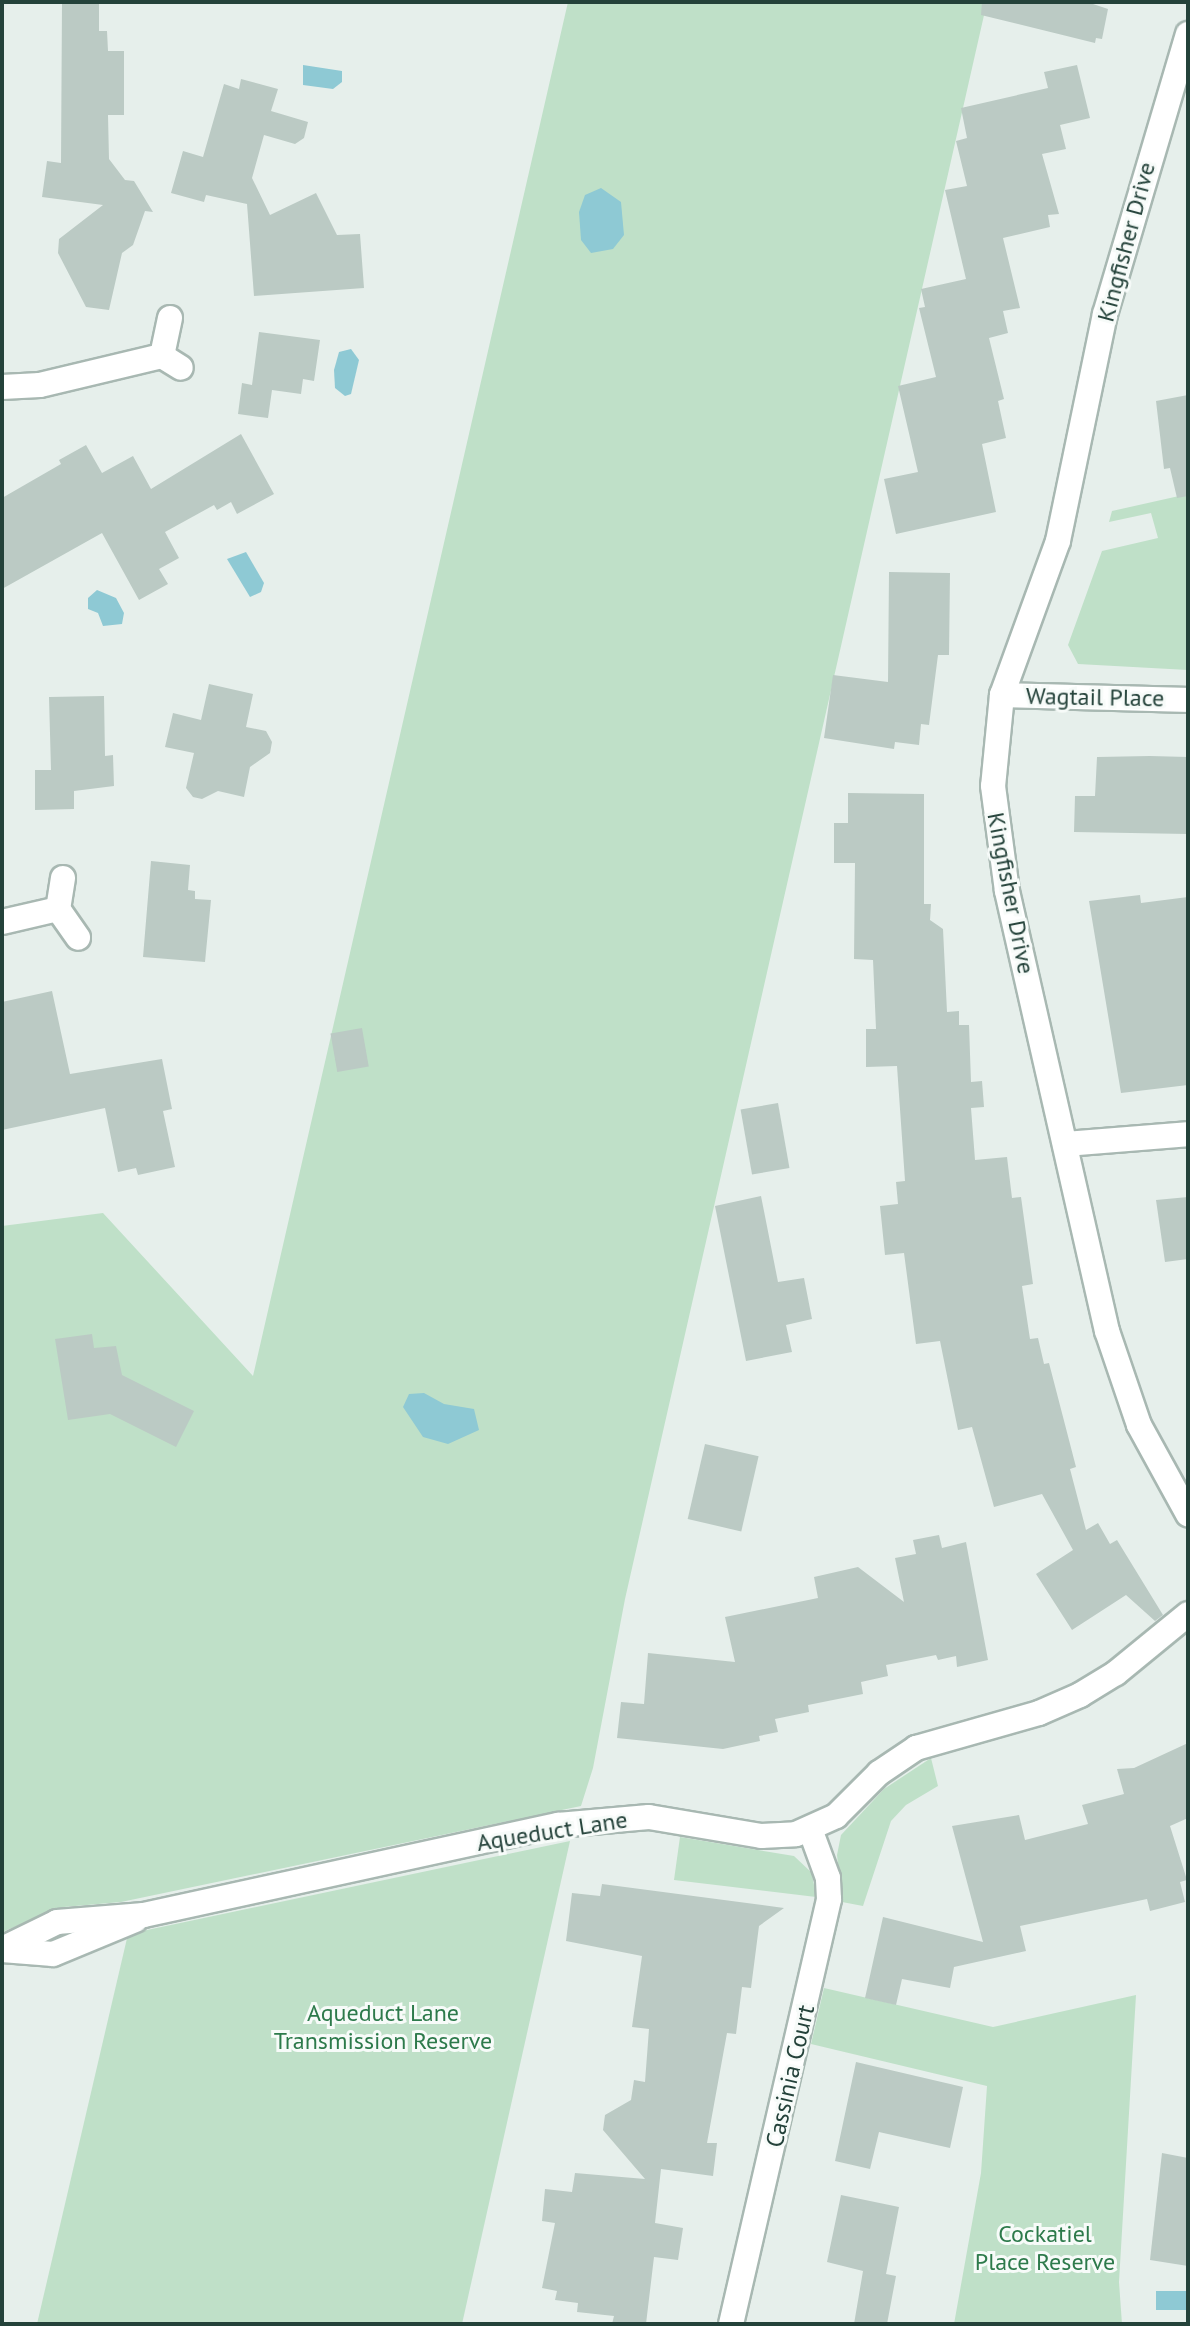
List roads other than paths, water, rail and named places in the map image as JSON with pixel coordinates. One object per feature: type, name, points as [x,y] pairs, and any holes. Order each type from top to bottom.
[{"type":"street","name":"Kingfisher Drive","points":[[1188,34],[1105,314],[1058,541],[1002,695],[993,786],[999,852],[1114,1359],[1139,1425],[1188,1514]]},
{"type":"street","points":[[2,387],[40,385],[172,362],[170,318]]},
{"type":"street","name":"Wagtail Place","points":[[1002,695],[1188,700]]},
{"type":"street","points":[[63,878],[58,909],[78,938]]},
{"type":"street","points":[[2,922],[58,909]]},
{"type":"street","points":[[1065,1144],[1188,1134]]},
{"type":"street","name":"Aqueduct Lane","points":[[2,1950],[57,1922],[144,1915],[594,1820],[649,1817],[761,1836],[810,1829],[836,1816],[895,1760],[938,1738],[1019,1720],[1080,1695],[1116,1673],[1188,1614]]},
{"type":"street","name":"Cassinia Court","points":[[731,2324],[829,1899],[828,1878],[810,1829]]},
{"type":"water","points":[[303,65],[342,71],[342,82],[333,89],[303,85]]},
{"type":"water","points":[[601,188],[621,202],[624,235],[613,249],[591,253],[581,240],[579,212],[585,195]]},
{"type":"water","points":[[351,349],[359,360],[351,394],[345,396],[335,388],[334,370],[339,352]]},
{"type":"water","points":[[246,552],[264,583],[261,592],[250,597],[227,559]]},
{"type":"water","points":[[97,590],[116,598],[124,613],[122,624],[103,626],[98,613],[88,609],[88,598]]},
{"type":"water","points":[[424,1393],[444,1404],[474,1409],[479,1430],[448,1444],[423,1437],[403,1407],[409,1394]]},
{"type":"water","points":[[1156,2291],[1188,2291],[1188,2310],[1156,2310]]},
{"type":"park label","name":"Aqueduct Lane Transmission Reserve","points":[[383,2027]]},
{"type":"park label","name":"Cockatiel Place Reserve","points":[[1045,2248]]}]
